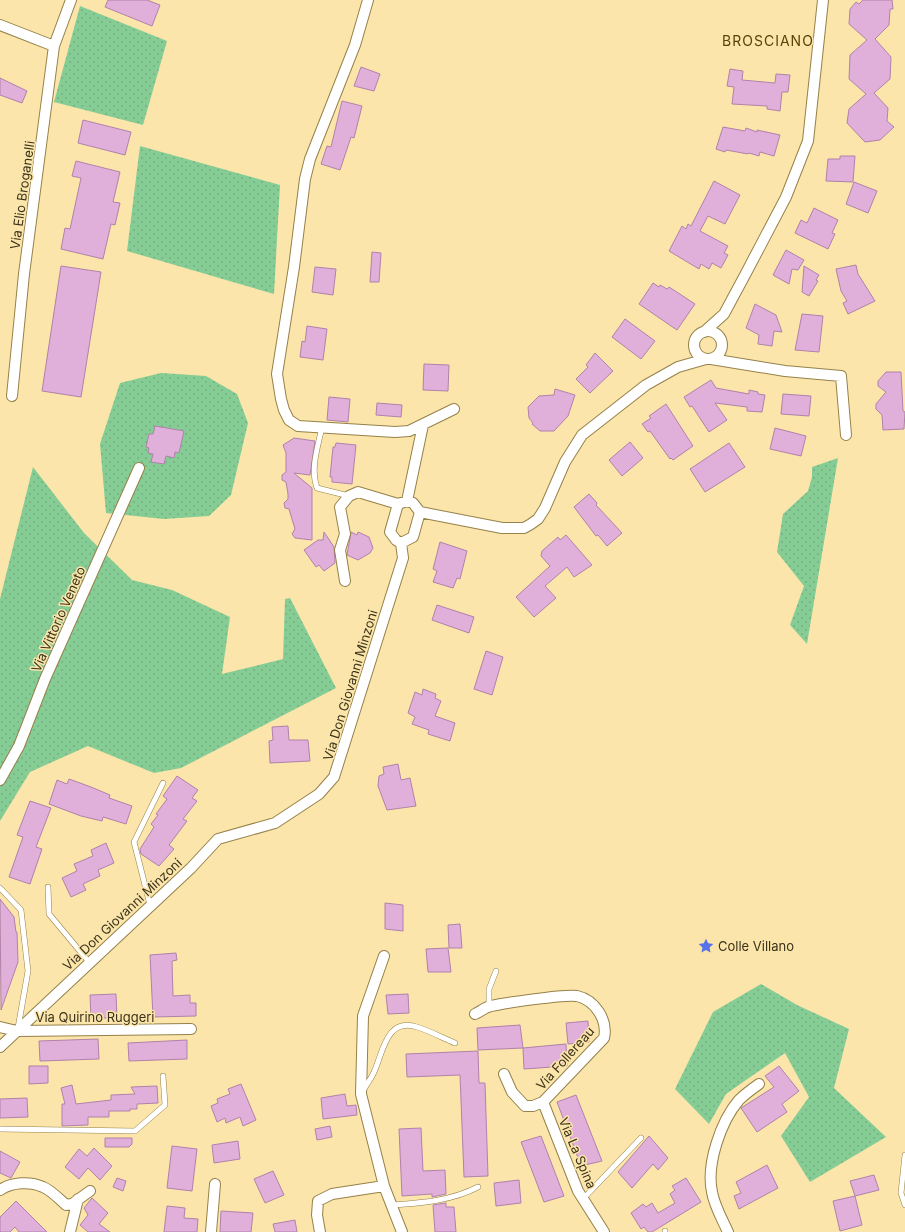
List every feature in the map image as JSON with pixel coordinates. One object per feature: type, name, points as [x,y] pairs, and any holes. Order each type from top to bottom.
[{"type":"street","name":"Via Elio Broganelli","points":[[12,396],[24,274],[54,46],[71,0]]},
{"type":"street","points":[[368,0],[355,45],[310,159],[305,179],[294,267],[277,374],[281,399],[289,420],[298,426],[395,432],[409,431],[454,409]]},
{"type":"street","points":[[678,368],[694,348],[697,336],[704,332],[724,314],[786,197],[808,141],[823,0]]},
{"type":"street","points":[[0,26],[54,46]]},
{"type":"street","points":[[345,581],[340,550],[345,534],[340,507],[349,496],[358,492],[413,503],[420,512],[502,528],[524,528],[538,519],[545,508],[568,457],[582,435],[646,385],[678,368],[718,355],[721,343],[724,314]]},
{"type":"street","points":[[704,332],[713,332],[734,363]]},
{"type":"street","points":[[694,348],[698,356],[708,359],[785,371],[841,376],[846,435]]},
{"type":"street","points":[[420,512],[413,537],[401,542],[396,540],[390,532],[403,502],[423,425]]},
{"type":"street","name":"Via Vittorio Veneto","points":[[0,780],[19,746],[45,679],[139,468]]},
{"type":"street","name":"Via Don Giovanni Minzoni","points":[[0,1047],[191,868],[218,838],[274,823],[320,794],[334,777],[403,558],[401,542]]},
{"type":"street","points":[[384,956],[363,1016],[361,1094],[384,1186],[402,1232]]},
{"type":"street","name":"Via Follereau","points":[[475,1014],[489,1006],[577,996],[595,1006],[602,1018],[606,1030],[604,1038],[543,1102],[533,1106],[525,1106],[512,1092],[504,1074]]},
{"type":"street","name":"Via Quirino Ruggeri","points":[[0,1027],[17,1030],[191,1029]]},
{"type":"street","points":[[728,1232],[712,1192],[710,1173],[716,1146],[727,1118],[740,1099],[758,1084]]},
{"type":"street","name":"Via La Spina","points":[[543,1102],[578,1191],[604,1232]]},
{"type":"street","points":[[0,1190],[8,1185],[25,1183],[44,1187],[66,1205],[90,1191]]},
{"type":"street","points":[[211,1232],[215,1184]]},
{"type":"street","points":[[320,1232],[317,1215],[318,1201],[332,1194],[384,1186]]},
{"type":"street","points":[[70,1232],[78,1199]]},
{"type":"lane","points":[[322,427],[316,456],[315,481],[317,488],[349,496]]},
{"type":"lane","points":[[150,905],[134,842],[163,783]]},
{"type":"lane","points":[[48,887],[49,914],[89,962]]},
{"type":"lane","points":[[0,888],[21,910],[28,971],[17,1030]]},
{"type":"lane","points":[[489,1006],[489,989],[496,971]]},
{"type":"lane","points":[[361,1094],[374,1073],[386,1039],[391,1032],[401,1026],[416,1026],[455,1043]]},
{"type":"lane","points":[[0,1129],[135,1131],[164,1105],[163,1076]]},
{"type":"lane","points":[[583,1199],[641,1138]]},
{"type":"lane","points":[[905,1155],[901,1193],[905,1205]]},
{"type":"lane","points":[[392,1206],[450,1198],[467,1193],[478,1187]]},
{"type":"green space","points":[[80,6],[167,41],[143,125],[54,102]]},
{"type":"green space","points":[[140,146],[280,185],[274,294],[127,251]]},
{"type":"green space","points":[[161,373],[206,376],[237,394],[248,423],[231,495],[209,516],[164,519],[106,513],[100,444],[120,383]]},
{"type":"green space","points":[[838,458],[807,644],[790,625],[804,586],[777,552],[783,514],[808,491],[812,477],[812,467]]},
{"type":"green space","points":[[33,467],[84,533],[132,580],[172,590],[230,617],[222,674],[283,659],[285,599],[290,598],[336,688],[181,768],[154,773],[88,746],[30,772],[0,821],[0,599]]},
{"type":"green space","points":[[761,984],[797,1005],[849,1029],[834,1088],[886,1137],[810,1182],[781,1136],[809,1097],[785,1053],[726,1094],[709,1124],[675,1089],[713,1012]]},
{"type":"building","points":[[108,0],[147,0],[160,5],[152,26],[105,7]]},
{"type":"building","points":[[863,0],[892,0],[893,9],[890,9],[889,25],[875,39],[891,57],[890,79],[874,93],[888,108],[887,121],[894,127],[880,140],[865,142],[847,123],[849,109],[866,94],[849,79],[850,55],[867,40],[849,24],[850,9],[856,2],[859,4]]},
{"type":"building","points":[[361,67],[380,74],[374,91],[354,86]]},
{"type":"building","points":[[730,69],[743,71],[742,80],[775,83],[776,74],[790,75],[788,92],[782,92],[780,111],[767,109],[767,106],[732,104],[734,87],[727,86]]},
{"type":"building","points":[[0,78],[27,91],[22,103],[0,95]]},
{"type":"building","points":[[342,101],[362,106],[354,138],[351,137],[340,170],[321,164],[327,146],[331,147]]},
{"type":"building","points":[[83,120],[131,132],[125,155],[78,143]]},
{"type":"building","points":[[723,127],[745,131],[746,128],[757,132],[757,130],[780,135],[774,156],[760,152],[759,156],[726,150],[725,152],[716,149]]},
{"type":"building","points":[[840,156],[855,156],[853,182],[826,181],[828,159],[840,159]]},
{"type":"building","points":[[76,161],[120,172],[113,202],[120,203],[115,225],[111,224],[103,259],[61,249],[65,228],[70,229],[81,178],[72,176]]},
{"type":"building","points":[[714,181],[740,195],[725,224],[708,216],[700,231],[728,246],[724,253],[728,255],[721,268],[712,263],[709,269],[701,264],[699,269],[669,251],[682,226],[686,229],[688,224],[691,226]]},
{"type":"building","points":[[854,182],[877,191],[868,213],[846,204]]},
{"type":"building","points":[[814,208],[838,220],[832,233],[835,234],[828,249],[795,233],[801,220],[807,223]]},
{"type":"building","points":[[786,250],[804,260],[798,270],[792,269],[789,284],[773,275]]},
{"type":"building","points":[[372,252],[381,253],[379,282],[370,282]]},
{"type":"building","points":[[856,265],[858,274],[875,301],[848,314],[843,303],[847,301],[841,291],[836,269]]},
{"type":"building","points":[[61,266],[101,272],[81,397],[42,391]]},
{"type":"building","points":[[804,266],[819,275],[816,280],[818,281],[809,296],[802,292]]},
{"type":"building","points":[[315,267],[336,269],[333,295],[312,292]]},
{"type":"building","points":[[653,283],[659,287],[660,285],[667,289],[669,287],[695,304],[677,330],[639,304]]},
{"type":"building","points":[[755,304],[776,315],[782,332],[774,331],[772,346],[758,344],[759,335],[746,328]]},
{"type":"building","points":[[802,314],[823,316],[819,352],[795,350]]},
{"type":"building","points":[[625,319],[655,341],[641,359],[612,337]]},
{"type":"building","points":[[307,326],[327,329],[323,360],[300,357],[302,341],[305,342]]},
{"type":"building","points":[[595,353],[613,371],[590,393],[576,379],[588,367],[586,365]]},
{"type":"building","points":[[424,364],[449,365],[448,391],[423,390]]},
{"type":"building","points":[[886,372],[901,372],[903,411],[905,412],[904,429],[883,430],[882,415],[876,409],[876,404],[886,392],[878,386],[878,381]]},
{"type":"building","points":[[711,380],[716,388],[749,394],[749,390],[765,395],[762,412],[747,411],[747,407],[715,403],[727,420],[709,432],[692,406],[690,407],[684,397]]},
{"type":"building","points":[[555,389],[575,395],[568,416],[554,431],[540,431],[532,424],[533,423],[529,418],[528,407],[539,396],[554,395]]},
{"type":"building","points":[[783,394],[811,396],[809,416],[781,414]]},
{"type":"building","points":[[329,397],[350,399],[348,422],[327,420]]},
{"type":"building","points":[[377,403],[402,405],[401,417],[376,415]]},
{"type":"building","points":[[666,404],[693,446],[673,460],[671,458],[670,459],[650,431],[648,432],[642,424],[651,418],[649,416]]},
{"type":"building","points":[[155,426],[184,431],[179,453],[175,452],[174,458],[166,456],[164,464],[151,462],[153,454],[148,453],[149,448],[146,447],[149,434],[153,434]]},
{"type":"building","points":[[775,428],[806,436],[801,456],[770,449]]},
{"type":"building","points":[[294,438],[315,441],[310,475],[294,473],[312,488],[312,540],[295,538],[292,534],[295,529],[289,509],[285,508],[284,503],[288,499],[288,494],[286,482],[282,480],[282,475],[286,472],[286,453],[283,445]]},
{"type":"building","points":[[630,442],[643,458],[622,476],[609,460]]},
{"type":"building","points":[[336,443],[356,445],[352,484],[332,482],[332,477],[330,477],[333,447],[335,447]]},
{"type":"building","points":[[729,443],[745,467],[705,492],[690,469]]},
{"type":"building","points":[[589,494],[597,503],[596,505],[622,533],[607,546],[598,535],[596,536],[574,507]]},
{"type":"building","points":[[324,532],[334,547],[335,563],[324,571],[319,565],[316,567],[304,550],[318,540],[323,540]]},
{"type":"building","points":[[351,532],[357,535],[358,532],[369,537],[373,548],[370,553],[358,560],[347,555]]},
{"type":"building","points":[[566,535],[592,565],[574,577],[567,567],[545,586],[556,598],[534,617],[516,597],[550,566],[541,556],[542,551],[558,537],[560,540]]},
{"type":"building","points":[[440,542],[467,551],[460,579],[457,578],[453,588],[433,582],[437,571],[433,569]]},
{"type":"building","points":[[437,605],[474,617],[469,633],[432,620]]},
{"type":"building","points":[[486,651],[503,657],[492,695],[474,689]]},
{"type":"building","points":[[423,689],[436,694],[435,698],[441,701],[435,716],[455,723],[450,741],[428,734],[429,730],[412,724],[415,717],[408,713],[415,692],[422,695]]},
{"type":"building","points":[[288,726],[289,740],[308,740],[310,761],[270,763],[269,741],[273,740],[272,727]]},
{"type":"building","points":[[398,764],[401,780],[410,778],[416,806],[387,810],[378,786],[379,776],[384,774],[383,767]]},
{"type":"building","points":[[177,776],[198,790],[192,798],[197,801],[183,819],[187,821],[169,845],[174,849],[159,866],[141,854],[140,849],[154,827],[151,824],[158,815],[156,814],[167,799],[163,796]]},
{"type":"building","points":[[69,779],[110,795],[109,798],[132,806],[126,824],[103,817],[102,821],[81,816],[49,804],[57,780],[67,784]]},
{"type":"building","points":[[30,801],[51,808],[36,847],[42,849],[30,884],[9,877],[23,837],[17,835]]},
{"type":"building","points":[[106,843],[114,863],[98,870],[100,876],[83,884],[86,890],[71,897],[62,878],[77,871],[74,864],[93,856],[91,850]]},
{"type":"building","points":[[0,899],[14,917],[17,932],[18,962],[1,1010]]},
{"type":"building","points":[[385,903],[403,905],[403,931],[385,929]]},
{"type":"building","points":[[460,924],[462,948],[449,948],[448,925]]},
{"type":"building","points":[[448,948],[451,972],[428,972],[426,949]]},
{"type":"building","points":[[176,953],[177,960],[172,961],[173,996],[190,995],[190,1003],[196,1003],[196,1016],[153,1017],[150,955]]},
{"type":"building","points":[[116,994],[117,1018],[91,1018],[90,995]]},
{"type":"building","points":[[408,994],[409,1013],[388,1014],[386,995]]},
{"type":"building","points":[[588,1021],[589,1042],[568,1044],[566,1023]]},
{"type":"building","points":[[520,1025],[523,1048],[478,1050],[477,1028]]},
{"type":"building","points":[[98,1039],[99,1059],[40,1061],[39,1041]]},
{"type":"building","points":[[187,1040],[187,1059],[129,1061],[128,1043]]},
{"type":"building","points":[[566,1044],[567,1066],[524,1069],[523,1048]]},
{"type":"building","points":[[478,1051],[479,1083],[485,1083],[488,1176],[464,1177],[460,1075],[407,1077],[406,1054]]},
{"type":"building","points":[[29,1066],[48,1066],[48,1083],[29,1084]]},
{"type":"building","points":[[779,1066],[799,1091],[782,1104],[787,1112],[757,1132],[741,1108],[774,1087],[765,1076]]},
{"type":"building","points":[[241,1084],[256,1120],[243,1126],[240,1117],[226,1123],[225,1118],[217,1122],[211,1106],[218,1103],[217,1099],[230,1094],[228,1089]]},
{"type":"building","points":[[72,1085],[76,1104],[111,1100],[111,1095],[135,1094],[131,1087],[157,1086],[158,1103],[137,1104],[137,1109],[130,1109],[130,1111],[109,1111],[109,1117],[88,1117],[88,1125],[62,1126],[62,1104],[65,1104],[61,1088]]},
{"type":"building","points":[[345,1094],[347,1106],[356,1105],[357,1115],[323,1119],[321,1098]]},
{"type":"building","points":[[576,1095],[602,1161],[581,1166],[557,1102]]},
{"type":"building","points":[[27,1098],[28,1117],[0,1118],[0,1099]]},
{"type":"building","points":[[330,1126],[332,1137],[317,1140],[315,1129]]},
{"type":"building","points":[[421,1128],[423,1171],[445,1170],[446,1194],[432,1197],[432,1194],[402,1196],[399,1129]]},
{"type":"building","points":[[541,1136],[564,1196],[544,1202],[521,1142]]},
{"type":"building","points":[[649,1136],[668,1158],[658,1170],[653,1164],[632,1188],[618,1172]]},
{"type":"building","points":[[105,1138],[132,1138],[132,1144],[129,1147],[105,1147]]},
{"type":"building","points":[[238,1141],[240,1159],[214,1163],[212,1145]]},
{"type":"building","points":[[172,1146],[197,1149],[192,1191],[167,1188]]},
{"type":"building","points":[[94,1148],[112,1166],[100,1180],[88,1168],[79,1179],[65,1167],[79,1149],[87,1156]]},
{"type":"building","points":[[0,1151],[20,1162],[11,1178],[0,1173]]},
{"type":"building","points":[[767,1165],[778,1188],[739,1209],[734,1196],[741,1193],[736,1182]]},
{"type":"building","points":[[273,1171],[284,1195],[265,1203],[254,1179]]},
{"type":"building","points":[[874,1175],[879,1190],[855,1196],[850,1181]]},
{"type":"building","points":[[117,1178],[126,1181],[123,1191],[113,1187]]},
{"type":"building","points":[[686,1178],[701,1202],[652,1232],[648,1232],[644,1227],[641,1229],[631,1213],[643,1204],[646,1207],[652,1203],[658,1213],[675,1203],[670,1194],[675,1190],[672,1186]]},
{"type":"building","points":[[519,1180],[521,1203],[496,1206],[494,1183]]},
{"type":"building","points":[[855,1196],[862,1225],[840,1231],[833,1201]]},
{"type":"building","points":[[92,1198],[108,1213],[99,1224],[110,1232],[88,1232],[80,1225],[88,1215],[84,1208]]},
{"type":"building","points":[[16,1201],[47,1232],[19,1232],[15,1227],[10,1232],[0,1232],[0,1217]]},
{"type":"building","points":[[446,1203],[446,1207],[454,1207],[456,1232],[435,1232],[433,1205]]},
{"type":"building","points":[[167,1206],[185,1208],[184,1218],[198,1219],[197,1232],[164,1232]]},
{"type":"building","points":[[221,1211],[253,1213],[251,1232],[220,1232]]},
{"type":"building","points":[[295,1220],[297,1232],[275,1232],[273,1224]]},
{"type":"place","name":"Colle Villano","points":[[706,946]]},
{"type":"district","name":"BROSCIANO","points":[[768,41]]}]
